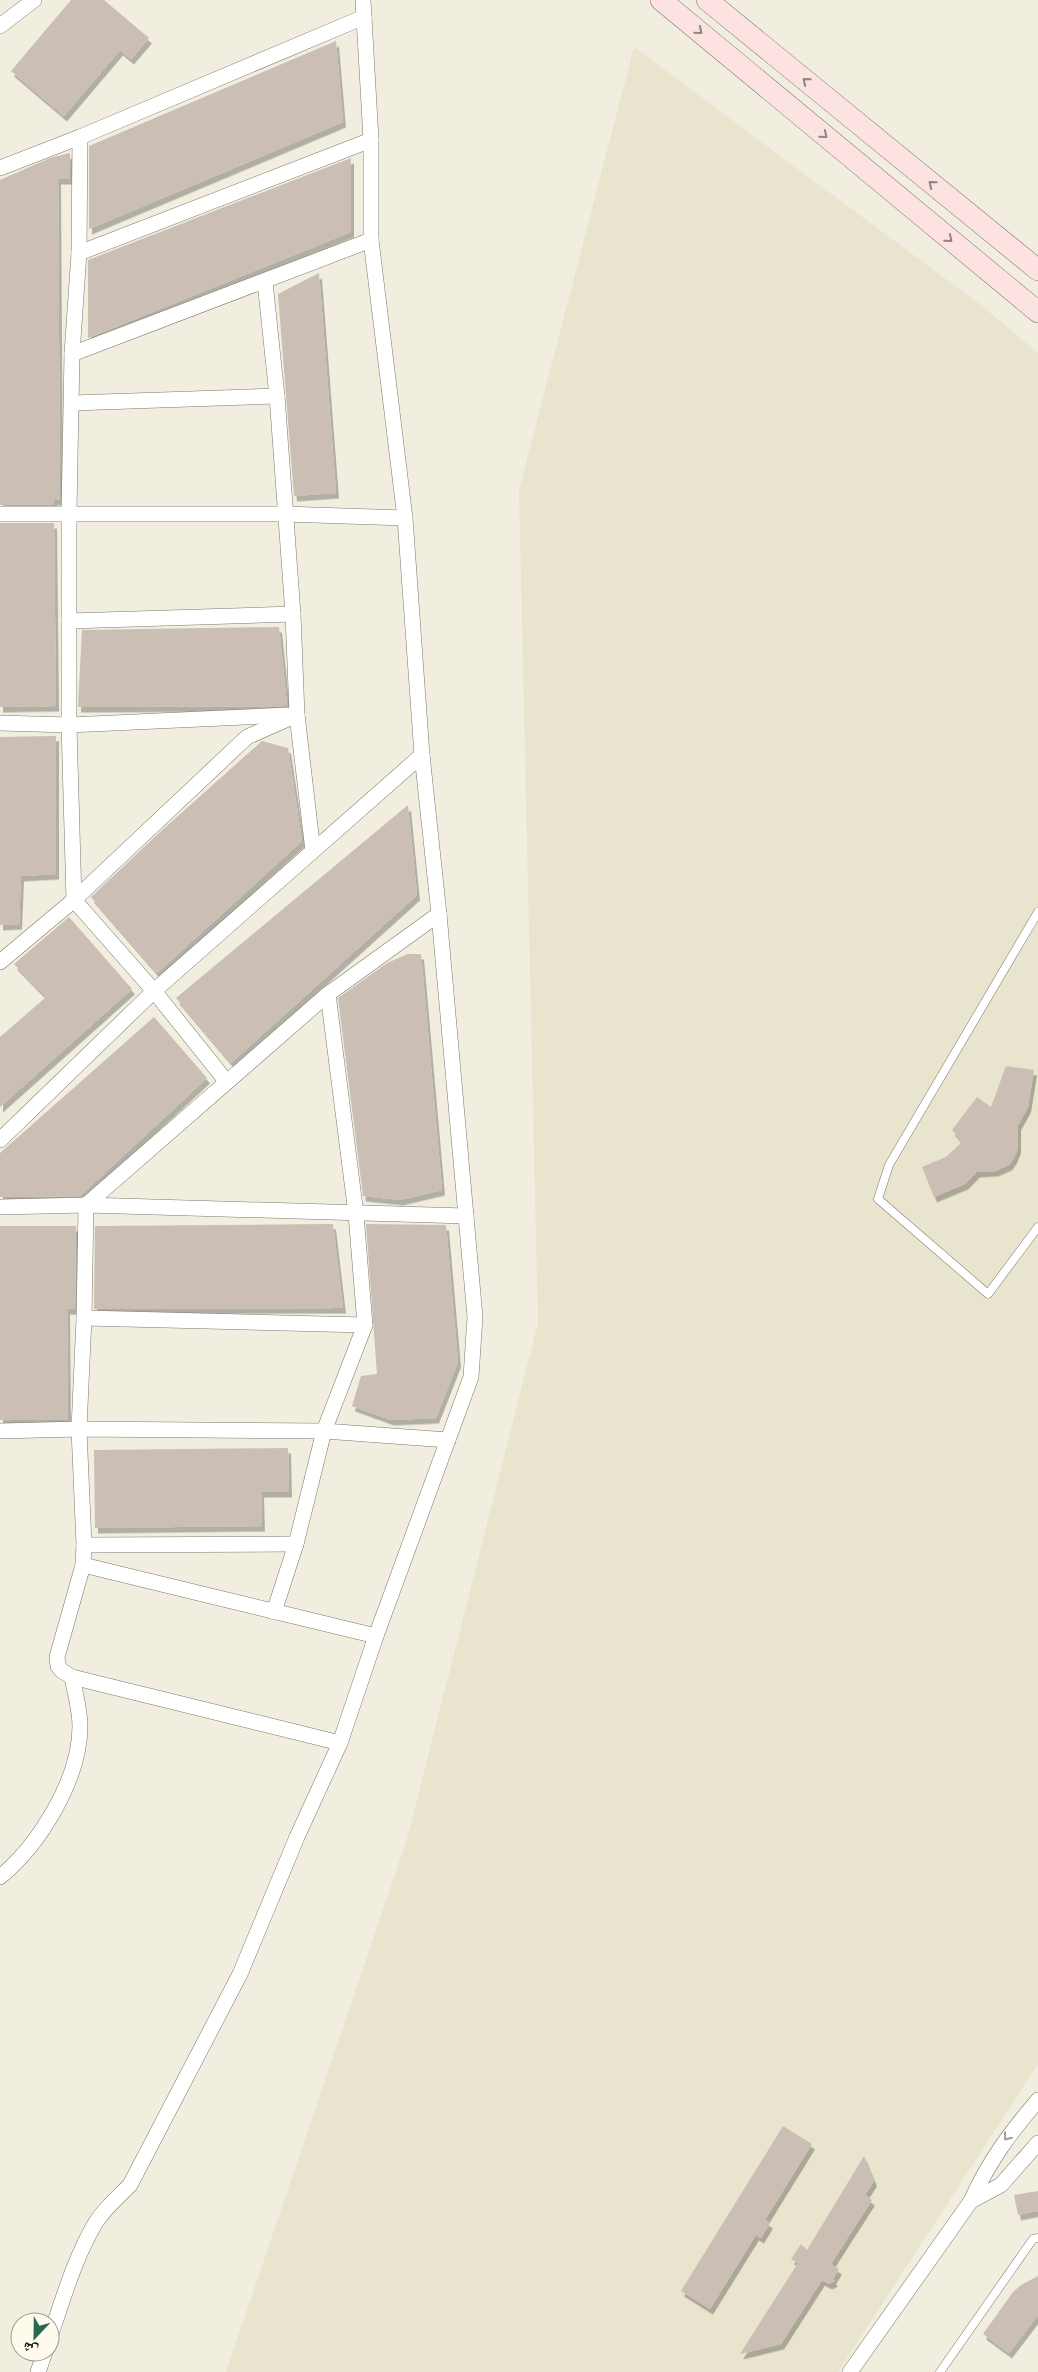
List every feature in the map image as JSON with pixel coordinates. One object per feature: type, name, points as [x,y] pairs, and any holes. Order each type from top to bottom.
[{"type":"main road","points":[[661,0],[1038,312]]},
{"type":"main road","points":[[706,0],[1038,270]]},
{"type":"street","points":[[0,26],[34,0]]},
{"type":"street","points":[[59,2312],[74,2269],[96,2222],[110,2204],[130,2185],[240,1974],[297,1836],[340,1743],[376,1636],[471,1377],[475,1317],[439,914],[422,755],[405,518],[371,240],[371,140],[363,0]]},
{"type":"street","points":[[0,168],[80,137],[364,17]]},
{"type":"street","points":[[80,137],[79,253],[72,354],[69,512],[69,724],[74,900],[154,992],[226,1082]]},
{"type":"street","points":[[79,253],[371,140]]},
{"type":"street","points":[[72,354],[371,240]]},
{"type":"street","points":[[265,282],[277,396],[284,514],[293,614],[298,714],[313,851]]},
{"type":"street","points":[[72,403],[277,396]]},
{"type":"street","points":[[0,514],[69,512],[284,514],[405,518]]},
{"type":"street","points":[[69,621],[293,614]]},
{"type":"street","points":[[0,723],[69,724],[298,714]]},
{"type":"street","points":[[0,962],[74,900],[246,737],[298,714]]},
{"type":"street","points":[[0,1140],[154,992],[422,755]]},
{"type":"street","points":[[340,1743],[72,1677],[58,1666],[57,1657],[82,1565],[84,1545],[79,1429],[84,1318],[86,1206],[328,994],[439,914]]},
{"type":"street","points":[[274,1612],[296,1544],[324,1431],[365,1325],[356,1214],[328,994]]},
{"type":"street","points":[[0,1207],[86,1206],[466,1216]]},
{"type":"street","points":[[84,1318],[365,1325]]},
{"type":"street","points":[[0,1431],[79,1429],[324,1431],[448,1440]]},
{"type":"street","points":[[84,1545],[296,1544]]},
{"type":"street","points":[[82,1565],[376,1636]]},
{"type":"street","points":[[0,1877],[16,1864],[38,1833],[67,1784],[78,1751],[80,1725],[72,1677]]},
{"type":"street","points":[[850,2372],[971,2201],[984,2170],[1004,2140],[1038,2100]]},
{"type":"street","points":[[971,2201],[1002,2184],[1038,2142]]},
{"type":"lane","points":[[1038,912],[889,1165],[878,1199],[988,1294],[1038,1227]]},
{"type":"lane","points":[[940,2372],[1033,2239],[1038,2238]]},
{"type":"shaded area","points":[[634,47],[982,306],[1038,353],[1038,2064],[838,2372],[226,2372],[407,1839],[538,1323],[519,490]]},
{"type":"building","points":[[71,0],[104,0],[149,38],[131,59],[120,50],[64,116],[11,71]]},
{"type":"building","points":[[336,41],[343,122],[89,229],[89,146]]},
{"type":"building","points":[[70,153],[70,179],[58,179],[60,500],[54,500],[54,505],[0,505],[0,180],[50,158]]},
{"type":"building","points":[[351,158],[351,232],[88,338],[88,260]]},
{"type":"building","points":[[319,273],[336,493],[294,496],[278,294]]},
{"type":"building","points":[[0,523],[54,523],[56,706],[0,707]]},
{"type":"building","points":[[279,627],[287,706],[78,707],[82,630]]},
{"type":"building","points":[[56,736],[56,874],[21,876],[19,924],[0,925],[0,737]]},
{"type":"building","points":[[262,741],[288,748],[302,841],[157,973],[91,897],[160,832]]},
{"type":"building","points":[[408,805],[417,895],[231,1063],[176,998]]},
{"type":"building","points":[[69,917],[132,989],[0,1107],[0,1037],[46,997],[14,964]]},
{"type":"building","points":[[408,954],[421,954],[442,1190],[400,1200],[363,1196],[338,998],[387,963]]},
{"type":"building","points":[[154,1017],[207,1078],[80,1196],[0,1197],[0,1153]]},
{"type":"building","points":[[1006,1066],[1034,1070],[1028,1107],[1018,1125],[1018,1148],[1014,1158],[1009,1165],[995,1171],[977,1172],[965,1184],[934,1197],[922,1167],[946,1157],[962,1142],[952,1130],[977,1097],[991,1107]]},
{"type":"building","points":[[333,1224],[343,1308],[94,1309],[95,1226]]},
{"type":"building","points":[[366,1224],[446,1225],[458,1362],[436,1418],[391,1420],[352,1406],[361,1376],[377,1374]]},
{"type":"building","points":[[0,1226],[76,1226],[75,1309],[67,1309],[68,1420],[0,1420]]},
{"type":"building","points":[[288,1448],[289,1492],[261,1492],[262,1526],[95,1528],[94,1450]]},
{"type":"building","points":[[783,2126],[812,2144],[765,2220],[770,2223],[761,2238],[756,2235],[710,2309],[681,2291]]},
{"type":"building","points":[[864,2156],[874,2181],[865,2195],[872,2200],[831,2264],[839,2269],[833,2279],[835,2281],[829,2284],[822,2280],[781,2344],[740,2354],[798,2263],[791,2259],[801,2244],[807,2250]]},
{"type":"building","points":[[1038,2191],[1038,2211],[1018,2215],[1014,2195]]},
{"type":"building","points":[[1038,2276],[1038,2315],[1009,2353],[983,2334],[1013,2292],[1021,2285]]}]
